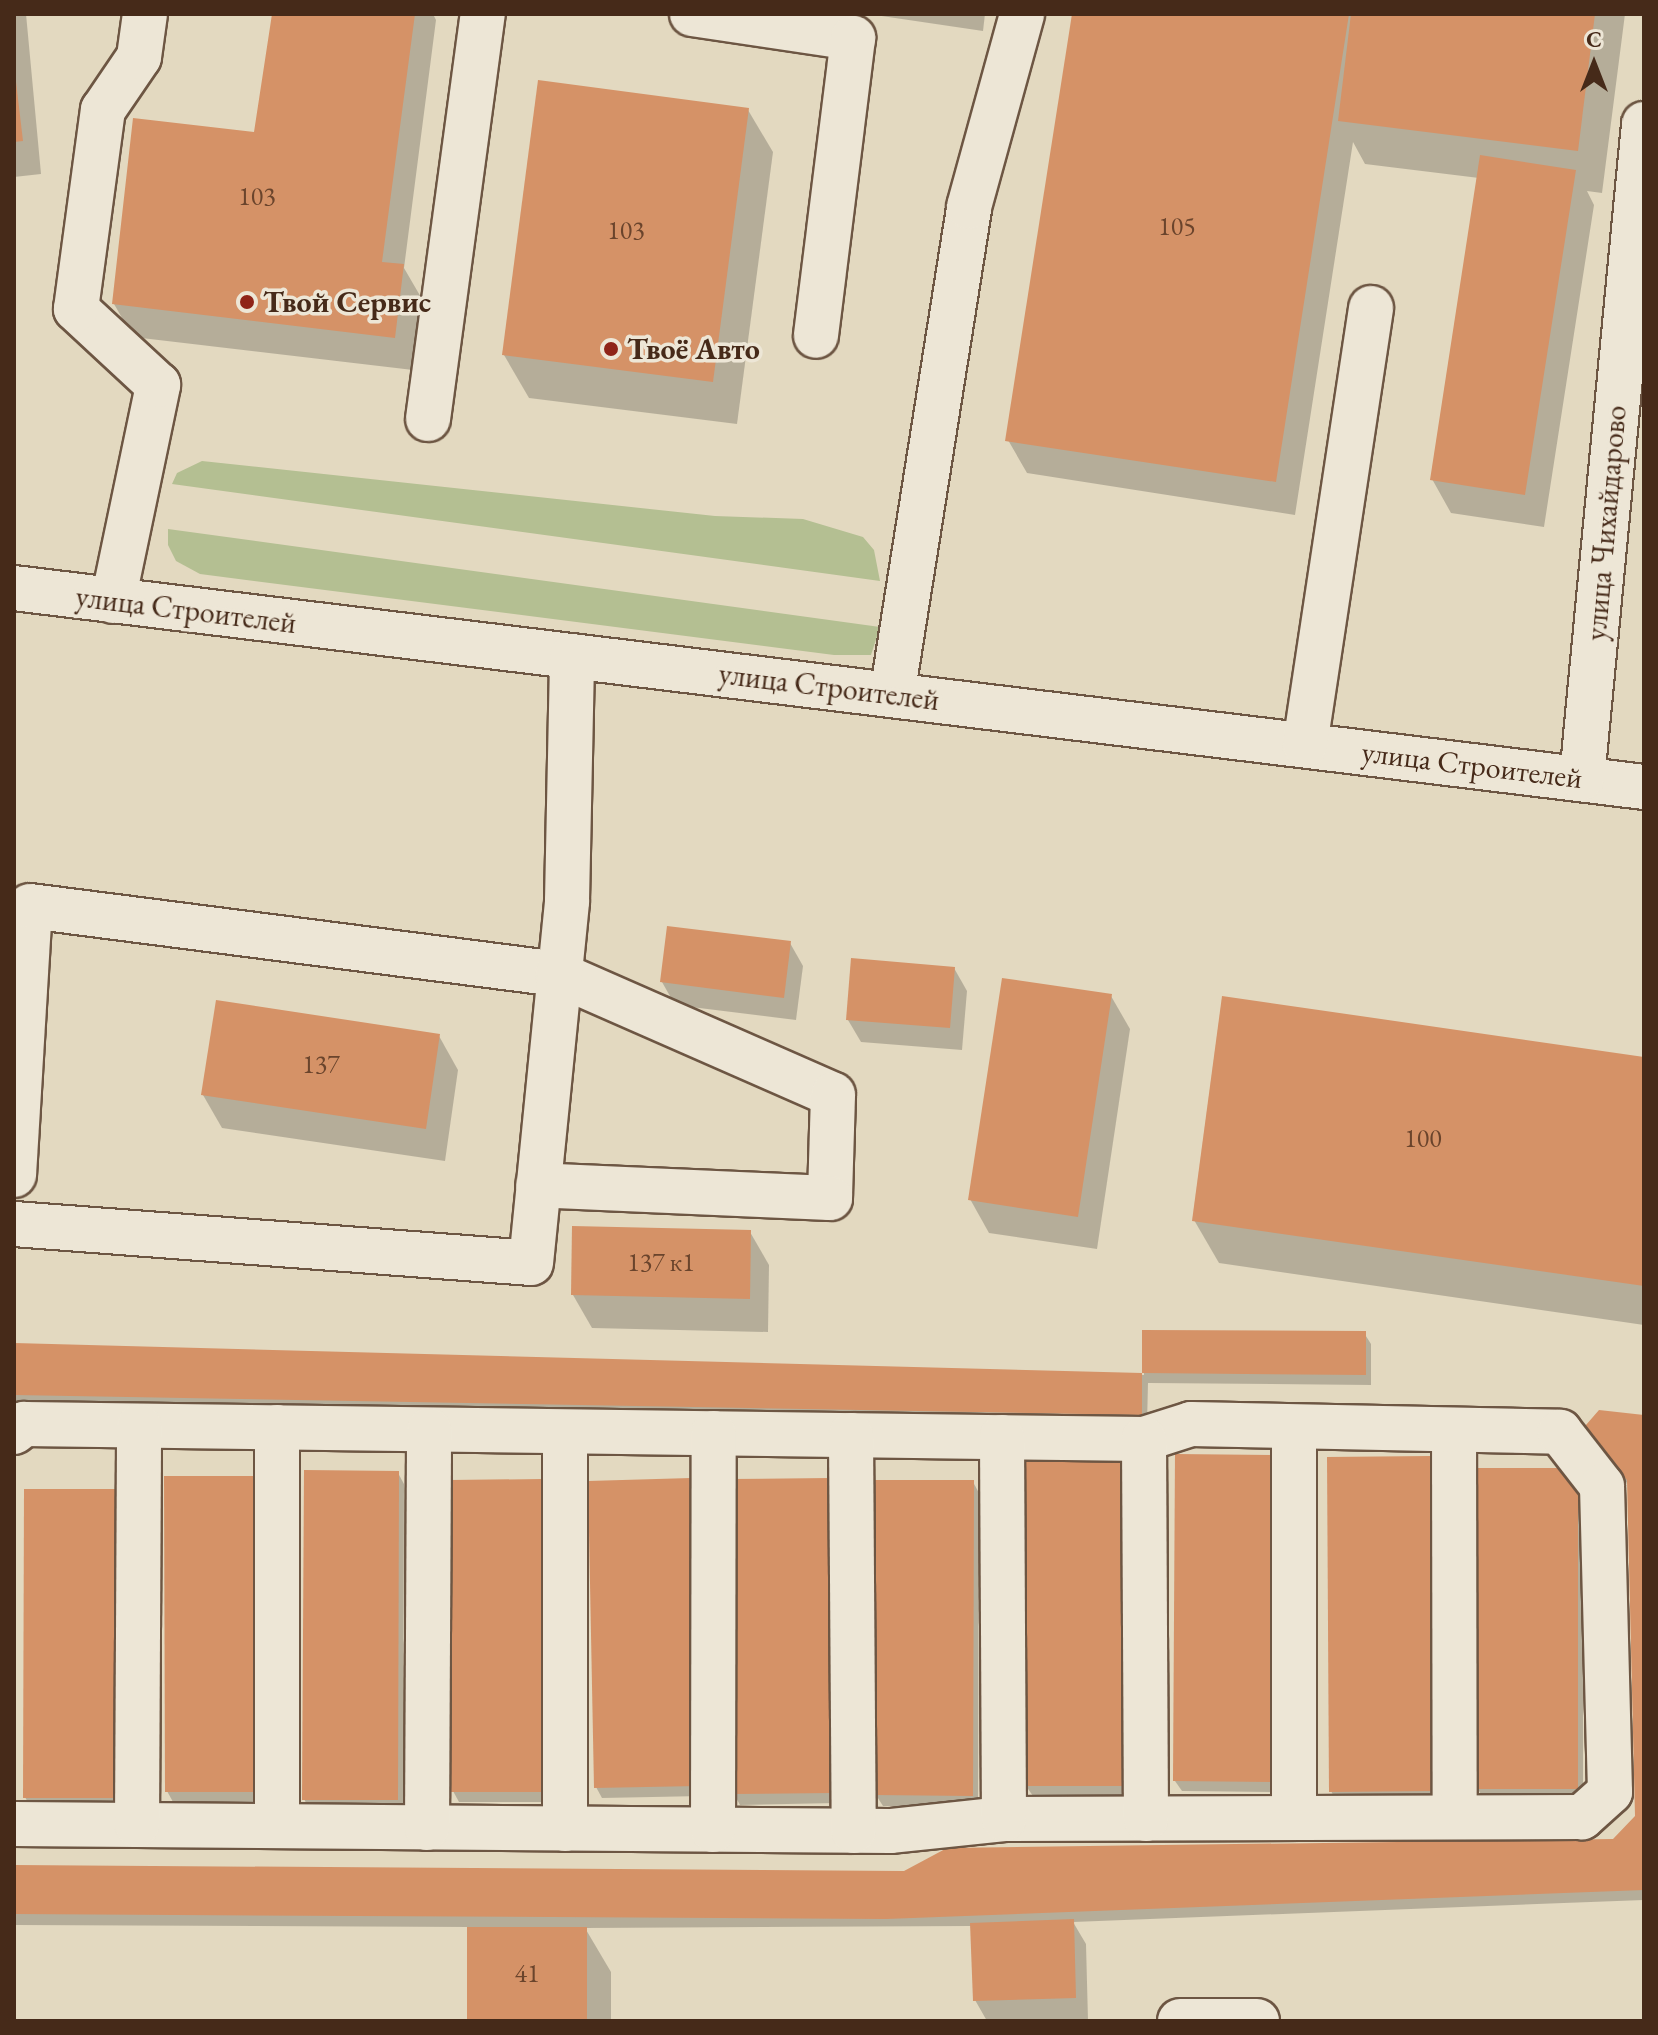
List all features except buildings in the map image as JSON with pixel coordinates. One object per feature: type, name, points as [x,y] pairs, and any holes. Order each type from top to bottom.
[{"type":"street","points":[[113,601],[158,385],[76,309],[103,110],[139,57],[145,14]]},
{"type":"street","points":[[428,419],[483,14]]},
{"type":"street","points":[[692,14],[853,38],[816,336]]},
{"type":"street","points":[[892,695],[969,207],[1022,14]]},
{"type":"street","name":"улица Чихайдарово","points":[[1582,778],[1644,124]]},
{"type":"street","points":[[1305,745],[1371,308]]},
{"type":"street","name":"улица Строителей","points":[[14,588],[1644,787]]},
{"type":"street","points":[[14,1224],[531,1263],[567,901],[572,656]]},
{"type":"street","points":[[14,1175],[22,895],[558,974],[833,1095],[830,1198],[538,1185]]},
{"type":"street","points":[[14,1432],[24,1424],[1144,1439],[1191,1424],[1560,1432],[1602,1486],[1610,1792],[1582,1817],[1004,1819],[890,1831],[14,1824]]},
{"type":"street","points":[[137,1825],[139,1426]]},
{"type":"street","points":[[277,1427],[277,1826]]},
{"type":"street","points":[[1294,1427],[1294,1818]]},
{"type":"street","points":[[427,1828],[429,1430]]},
{"type":"street","points":[[1454,1430],[1455,1817]]},
{"type":"street","points":[[565,1432],[565,1829]]},
{"type":"street","points":[[713,1830],[714,1433]]},
{"type":"street","points":[[851,1435],[854,1831]]},
{"type":"street","points":[[1002,1437],[1004,1819]]},
{"type":"street","points":[[1144,1439],[1146,1819]]},
{"type":"street","points":[[1180,2021],[1257,2021]]},
{"type":"green space","points":[[202,461],[715,516],[803,519],[863,537],[874,550],[880,581],[172,484],[177,473]]},
{"type":"green space","points":[[168,529],[880,627],[871,655],[834,655],[200,574],[176,561],[168,545]]},
{"type":"place","name":"Твой Сервис","points":[[247,302]]},
{"type":"place","name":"Твоё Авто","points":[[611,349]]}]
